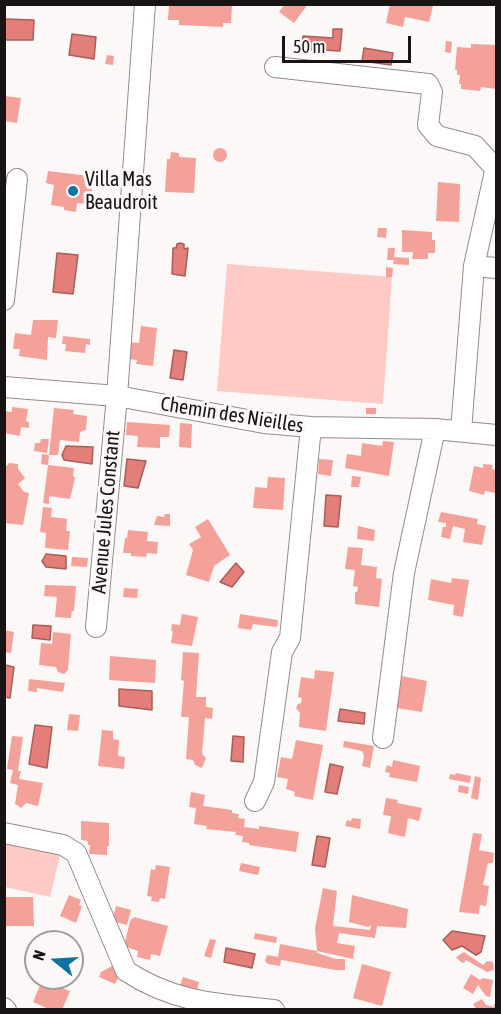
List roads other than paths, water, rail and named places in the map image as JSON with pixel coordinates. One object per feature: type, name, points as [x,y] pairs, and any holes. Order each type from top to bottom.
[{"type":"street","name":"Avenue Jules Constant","points":[[96,627],[117,396],[145,4]]},
{"type":"street","points":[[275,67],[428,84],[432,92],[428,125],[437,136],[475,146],[496,168],[474,266],[461,431]]},
{"type":"street","points":[[4,300],[17,179]]},
{"type":"street","points":[[474,266],[496,268]]},
{"type":"street","name":"Chemin des Nieilles","points":[[4,387],[117,396],[264,423],[311,427],[435,429],[496,435]]},
{"type":"street","points":[[255,801],[264,782],[282,652],[290,638],[311,427]]},
{"type":"street","points":[[384,738],[404,573],[435,429]]},
{"type":"street","points":[[4,833],[63,845],[76,853],[126,971],[183,998],[274,1010]]},
{"type":"place","name":"Villa Mas Beaudroit","points":[[73,191]]}]
